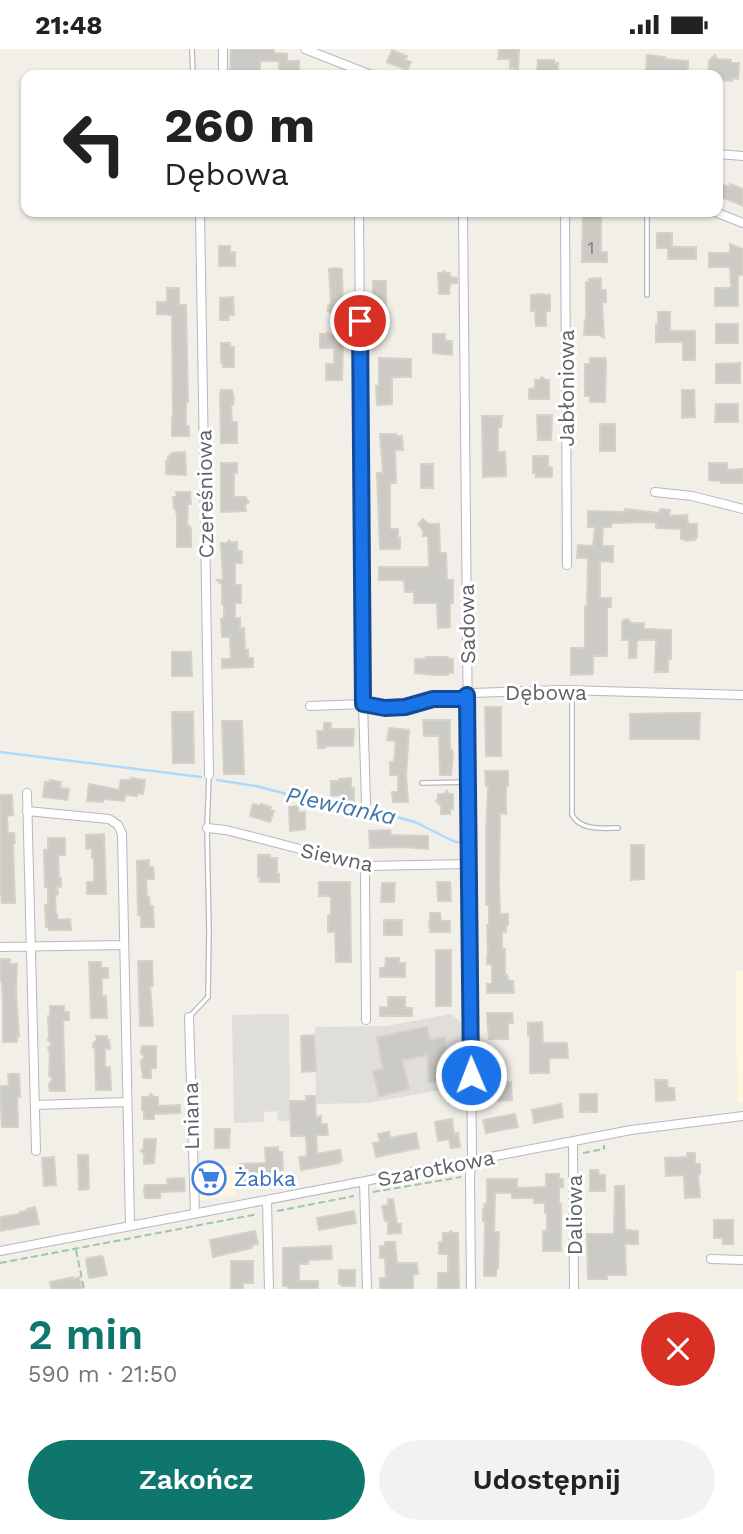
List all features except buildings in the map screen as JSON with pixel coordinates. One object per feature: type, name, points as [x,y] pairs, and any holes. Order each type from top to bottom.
[{"type":"street","points":[[223,49],[223,70]]},
{"type":"street","points":[[305,49],[352,70]]},
{"type":"street","points":[[723,154],[743,156]]},
{"type":"street","points":[[723,215],[743,223]]},
{"type":"street","name":"Czereśniowa","points":[[200,217],[209,775]]},
{"type":"street","points":[[359,217],[366,803]]},
{"type":"street","name":"Sadowa","points":[[463,217],[471,1289]]},
{"type":"street","name":"Jabłoniowa","points":[[565,217],[567,565]]},
{"type":"street","points":[[655,492],[692,496],[743,509]]},
{"type":"street","name":"Dębowa","points":[[310,706],[363,704],[385,708],[405,707],[433,699],[462,699],[472,693],[572,691],[743,695]]},
{"type":"street","points":[[27,793],[36,1151]]},
{"type":"street","points":[[27,811],[109,819],[118,825],[122,834],[130,1226]]},
{"type":"street","name":"Siewna","points":[[207,828],[226,830],[366,866],[468,865]]},
{"type":"street","points":[[366,866],[366,1020]]},
{"type":"street","points":[[0,947],[123,945]]},
{"type":"street","name":"Lniana","points":[[189,1017],[194,1214]]},
{"type":"street","points":[[35,1105],[127,1103]]},
{"type":"street","name":"Szarotkowa","points":[[0,1251],[641,1129],[743,1116]]},
{"type":"street","name":"Daliowa","points":[[573,1142],[574,1289]]},
{"type":"street","points":[[364,1182],[367,1289]]},
{"type":"street","points":[[267,1201],[269,1289]]},
{"type":"street","points":[[711,1259],[743,1259]]},
{"type":"lane","points":[[192,49],[193,70]]},
{"type":"lane","points":[[647,217],[647,295]]},
{"type":"lane","points":[[572,691],[572,815],[583,827],[618,828]]},
{"type":"lane","points":[[189,1017],[208,997],[209,775]]},
{"type":"lane","points":[[422,783],[468,782]]},
{"type":"path","points":[[579,1154],[604,1149],[603,1141]]},
{"type":"path","points":[[0,1263],[263,1213]]},
{"type":"path","points":[[76,1249],[84,1289]]},
{"type":"shaded area","points":[[736,971],[743,971],[743,1102],[737,1102]]},
{"type":"shaded area","points":[[289,1014],[290,1121],[278,1121],[277,1111],[264,1112],[264,1122],[234,1123],[232,1015]]},
{"type":"shaded area","points":[[451,1014],[462,1023],[463,1086],[367,1103],[316,1104],[315,1027],[386,1026]]},
{"type":"shaded area","points":[[196,1166],[235,1166],[235,1194],[196,1201]]},
{"type":"waterway","name":"Plewianka","points":[[0,752],[201,777]]},
{"type":"waterway","name":"Plewianka","points":[[217,780],[256,786],[359,813],[396,817],[415,822],[461,843]]},
{"type":"place","name":"Żabka","points":[[209,1178]]},
{"type":"route","points":[[360,321],[363,704],[385,708],[405,707],[433,699],[462,699],[467,695],[471,1075]]}]
